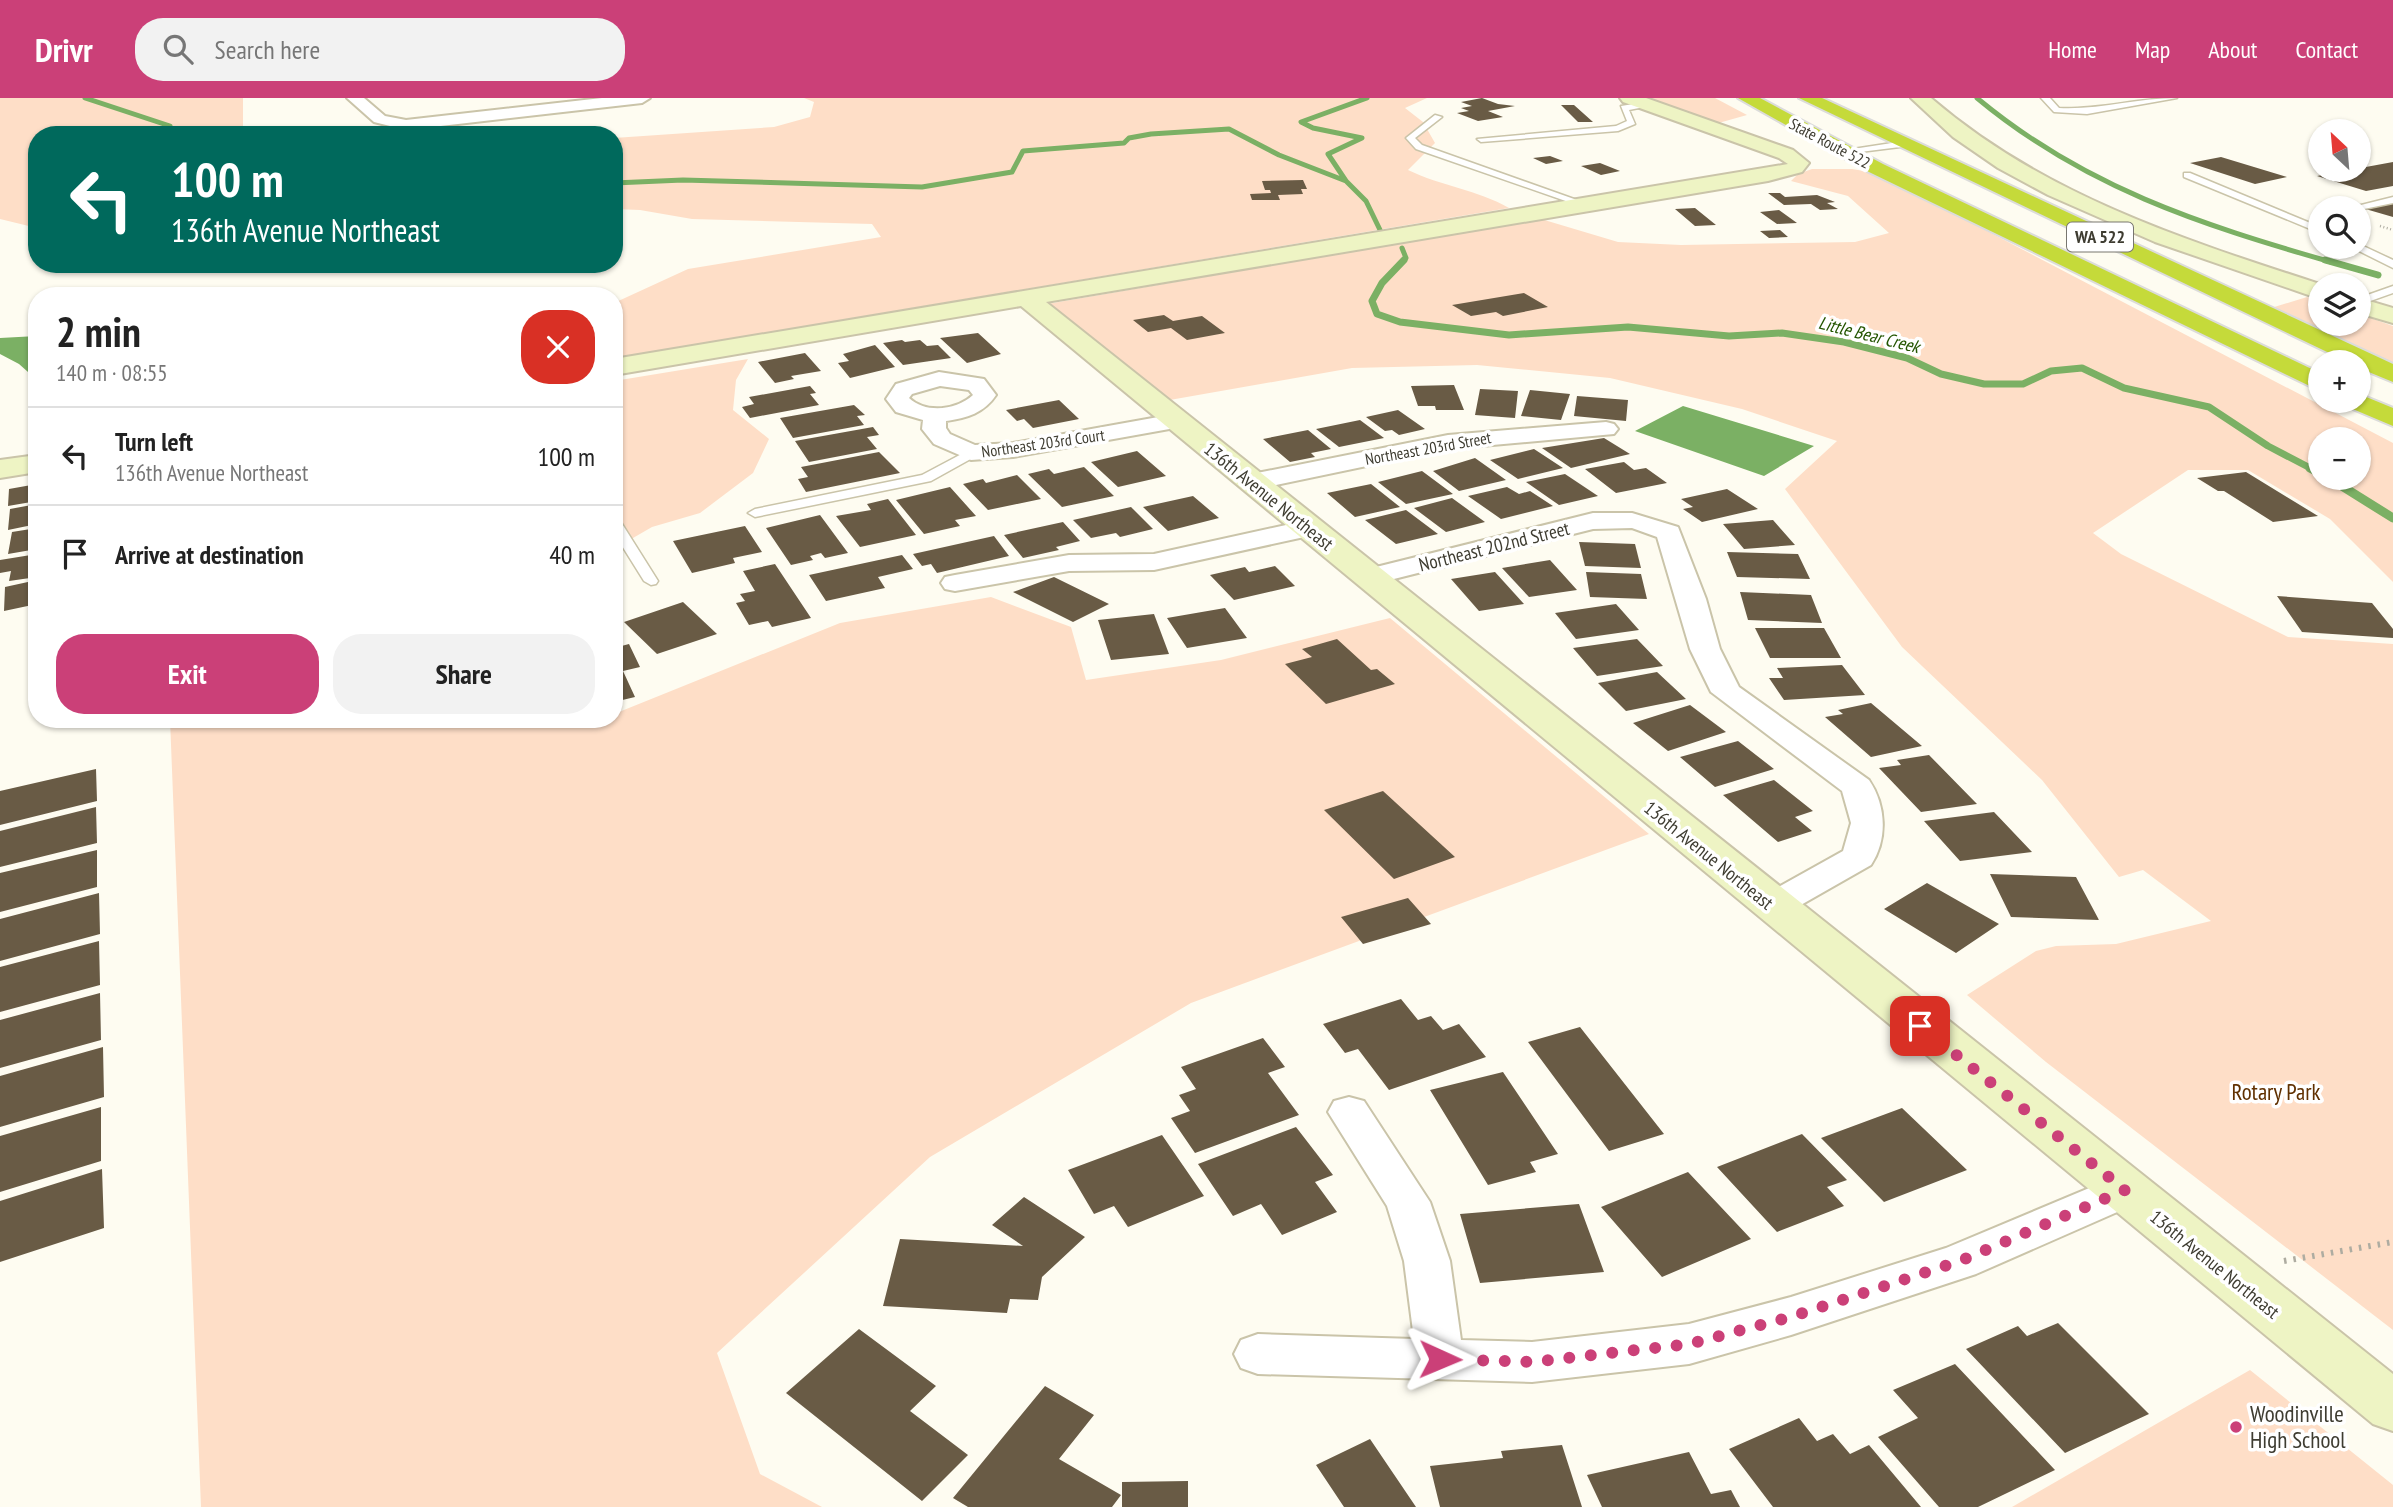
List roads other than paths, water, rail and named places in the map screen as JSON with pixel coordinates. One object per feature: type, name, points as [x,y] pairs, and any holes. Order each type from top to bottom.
[{"type":"highway","name":"State Route 522","points":[[1747,98],[1876,168],[2308,377]]},
{"type":"highway","name":"WA 522","points":[[1808,98],[2393,374]]},
{"type":"highway","points":[[2371,408],[2393,418]]},
{"type":"street","points":[[355,98],[380,119],[406,125],[642,98]]},
{"type":"street","points":[[1920,98],[1940,118],[2001,162],[2066,195],[2153,232],[2308,288]]},
{"type":"street","points":[[623,366],[1775,173],[1795,168],[1799,163],[1786,154],[1637,101]]},
{"type":"street","name":"136th Avenue Northeast","points":[[1027,299],[1772,906],[2393,1407]]},
{"type":"street","points":[[2371,308],[2393,316]]},
{"type":"street","name":"Northeast 203rd Court","points":[[935,414],[934,429],[942,439],[971,453],[1013,450],[1175,421]]},
{"type":"street","name":"Northeast 203rd Street","points":[[1252,482],[1448,442],[1606,429]]},
{"type":"street","points":[[0,469],[28,464]]},
{"type":"street","name":"Northeast 202nd Street","points":[[1370,577],[1593,521],[1618,518],[1647,522],[1669,533],[1692,598],[1705,649],[1726,692],[1857,787],[1868,823],[1859,857],[1772,906]]},
{"type":"street","points":[[955,583],[1069,563],[1154,562],[1310,528]]},
{"type":"street","points":[[1349,1112],[1408,1202],[1427,1261],[1440,1359]]},
{"type":"street","points":[[1258,1354],[1532,1362],[1689,1344],[1791,1317],[1960,1261],[2125,1190]]},
{"type":"lane","points":[[2045,98],[2057,110],[2087,112],[2173,98]]},
{"type":"lane","points":[[2100,98],[2126,106]]},
{"type":"lane","points":[[1481,139],[1618,128],[1632,122],[1624,108],[1637,101]]},
{"type":"lane","points":[[1438,117],[1410,138],[1419,147],[1586,205]]},
{"type":"lane","points":[[1844,151],[1905,145]]},
{"type":"lane","points":[[2187,175],[2308,225]]},
{"type":"lane","points":[[2371,205],[2393,200]]},
{"type":"lane","points":[[2371,252],[2393,265]]},
{"type":"lane","points":[[2371,298],[2393,289]]},
{"type":"lane","points":[[755,513],[926,478],[971,453]]},
{"type":"lane","points":[[623,537],[651,582]]},
{"type":"waterway","points":[[85,98],[170,126]]},
{"type":"waterway","name":"Little Bear Creek","points":[[1346,181],[1328,154],[1362,138],[1313,128],[1301,122],[1367,98]]},
{"type":"waterway","points":[[1977,98],[2059,156],[2101,179],[2189,217],[2331,262]]},
{"type":"waterway","points":[[623,183],[683,180],[922,187],[1012,172],[1023,151],[1124,143],[1129,138],[1151,134],[1229,129],[1279,155],[1346,181]]},
{"type":"waterway","name":"Little Bear Creek","points":[[1346,181],[1366,201],[1382,234]]},
{"type":"waterway","name":"Little Bear Creek","points":[[1402,248],[1406,258],[1404,260]]},
{"type":"waterway","name":"Little Bear Creek","points":[[1404,260],[1382,283],[1372,301],[1377,314],[1400,322],[1509,335],[1628,327],[1729,336],[1782,333],[1844,342],[1907,358],[1941,374],[1984,384],[2023,384],[2051,371],[2082,368],[2124,388],[2209,407],[2268,446],[2308,467]]},
{"type":"waterway","points":[[2325,260],[2378,275]]},
{"type":"waterway","name":"Little Bear Creek","points":[[2348,490],[2393,518]]},
{"type":"place","name":"Woodinville High School","points":[[2236,1427]]},
{"type":"park label","name":"Rotary Park","points":[[2276,1092]]}]
